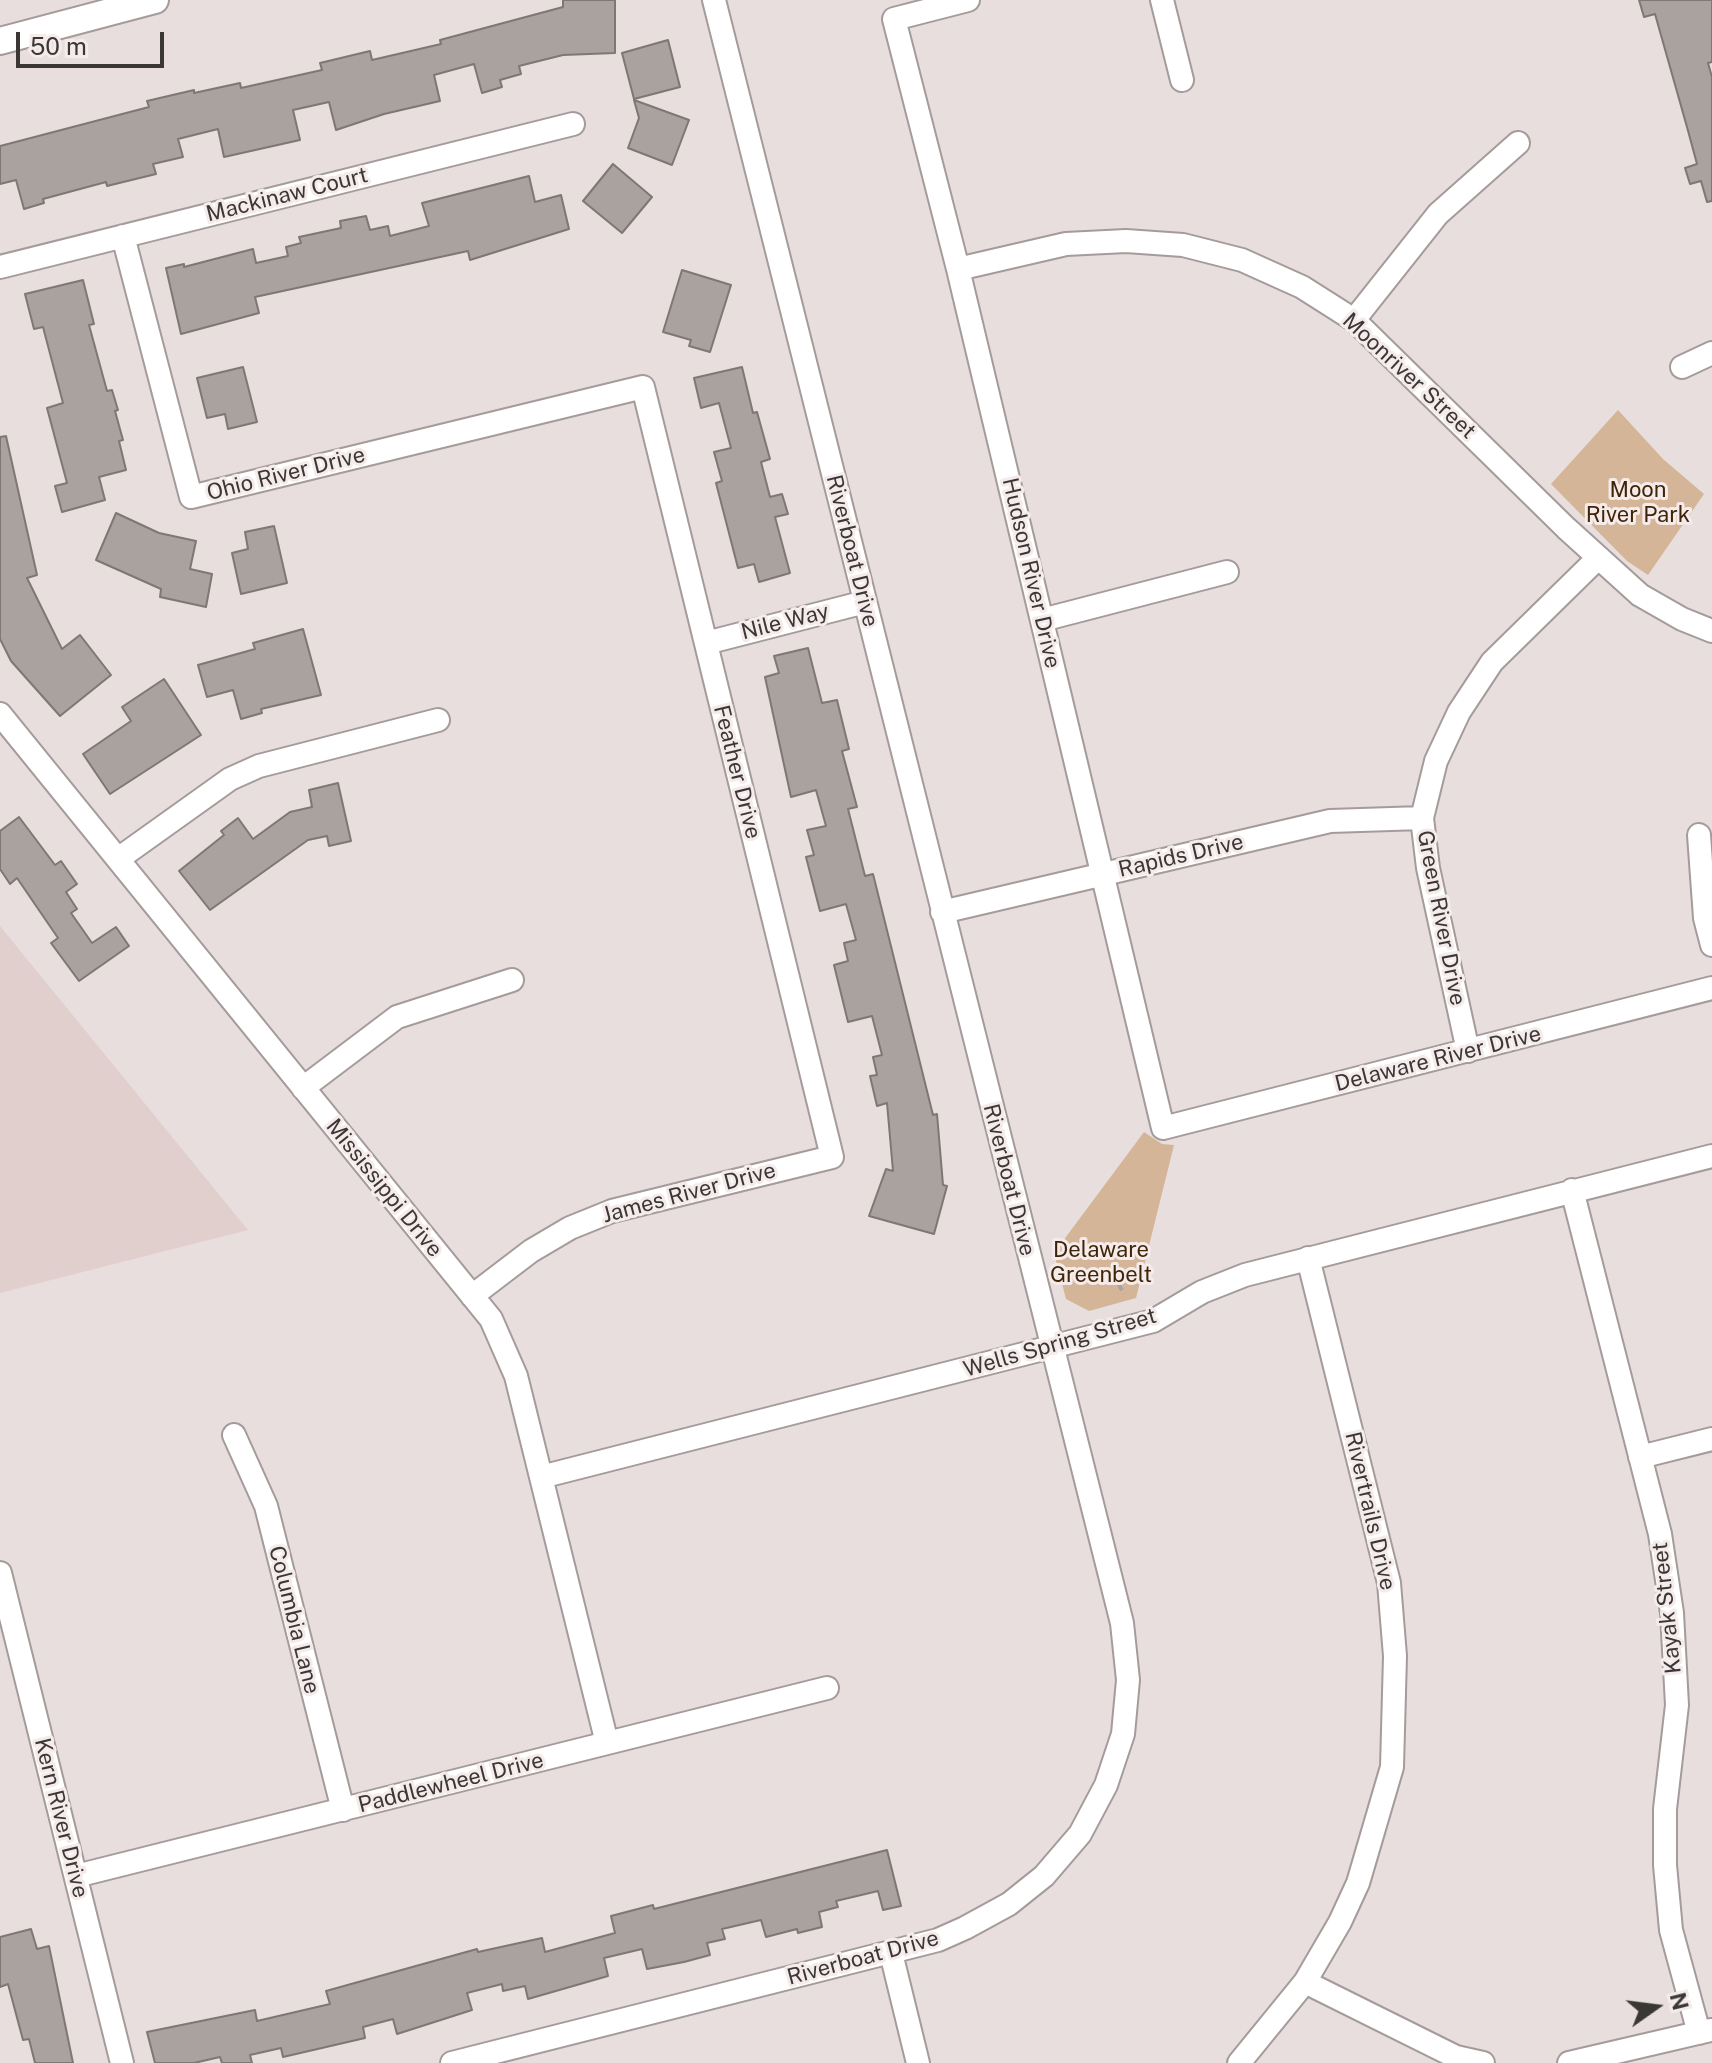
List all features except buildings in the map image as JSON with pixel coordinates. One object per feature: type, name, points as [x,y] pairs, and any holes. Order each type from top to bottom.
[{"type":"main road","points":[[0,41],[78,10],[155,0]]},
{"type":"street","name":"Riverboat Drive","points":[[452,2063],[891,1953],[938,1940],[965,1928],[1009,1904],[1044,1876],[1080,1834],[1106,1785],[1123,1734],[1128,1680],[1122,1623],[714,0]]},
{"type":"street","name":"Hudson River Drive","points":[[968,0],[894,19],[958,269],[1163,1128]]},
{"type":"street","points":[[1162,0],[1182,80]]},
{"type":"street","name":"Mackinaw Court","points":[[0,267],[573,124]]},
{"type":"street","points":[[1354,320],[1438,214],[1518,143]]},
{"type":"street","name":"Ohio River Drive","points":[[123,236],[191,497],[643,387]]},
{"type":"street","name":"Moonriver Street","points":[[958,269],[1066,244],[1126,241],[1183,245],[1242,260],[1302,287],[1354,320],[1598,558],[1640,595],[1682,619],[1712,631]]},
{"type":"street","points":[[1682,367],[1712,353]]},
{"type":"street","name":"Feather Drive","points":[[643,387],[832,1157]]},
{"type":"street","name":"Green River Drive","points":[[1468,1051],[1428,868],[1422,818],[1436,761],[1459,712],[1492,662],[1598,558]]},
{"type":"street","points":[[1042,620],[1227,572]]},
{"type":"street","name":"Nile Way","points":[[706,643],[865,602]]},
{"type":"street","name":"Mississippi Drive","points":[[0,714],[491,1319],[507,1351],[607,1743]]},
{"type":"street","points":[[118,859],[230,779],[259,766],[438,720]]},
{"type":"street","name":"Rapids Drive","points":[[942,912],[1330,821],[1422,818]]},
{"type":"street","points":[[1699,835],[1705,918],[1712,945]]},
{"type":"street","points":[[303,1088],[397,1017],[512,980]]},
{"type":"street","name":"Delaware River Drive","points":[[1163,1128],[1712,988]]},
{"type":"street","name":"Wells Spring Street","points":[[541,1477],[1153,1321],[1202,1292],[1245,1275],[1712,1156]]},
{"type":"street","name":"James River Drive","points":[[472,1296],[531,1251],[570,1228],[612,1211],[832,1157]]},
{"type":"street","name":"Kayak Street","points":[[1572,1190],[1660,1534],[1672,1613],[1677,1705],[1665,1809],[1671,1930],[1706,2031]]},
{"type":"street","name":"Rivertrails Drive","points":[[1239,2063],[1305,1982],[1358,1883],[1380,1818],[1392,1767],[1395,1656],[1389,1583],[1308,1258]]},
{"type":"street","name":"Columbia Lane","points":[[234,1435],[266,1506],[343,1810]]},
{"type":"street","points":[[1640,1457],[1712,1439]]},
{"type":"street","name":"Kern River Drive","points":[[0,1573],[122,2063]]},
{"type":"street","name":"Paddlewheel Drive","points":[[76,1876],[827,1688]]},
{"type":"street","points":[[891,1953],[918,2063]]},
{"type":"street","points":[[1305,1982],[1456,2057],[1483,2063]]},
{"type":"street","points":[[1569,2063],[1706,2031]]},
{"type":"path","points":[[1119,1285],[1124,1294]]},
{"type":"shaded area","points":[[0,926],[248,1230],[0,1293]]},
{"type":"green space","name":"Moon River Park","points":[[1618,410],[1663,459],[1704,494],[1648,575],[1627,561],[1551,484]]},
{"type":"green space","name":"Delaware Greenbelt","points":[[1144,1132],[1162,1144],[1174,1145],[1136,1298],[1089,1311],[1066,1299],[1054,1253]]}]
